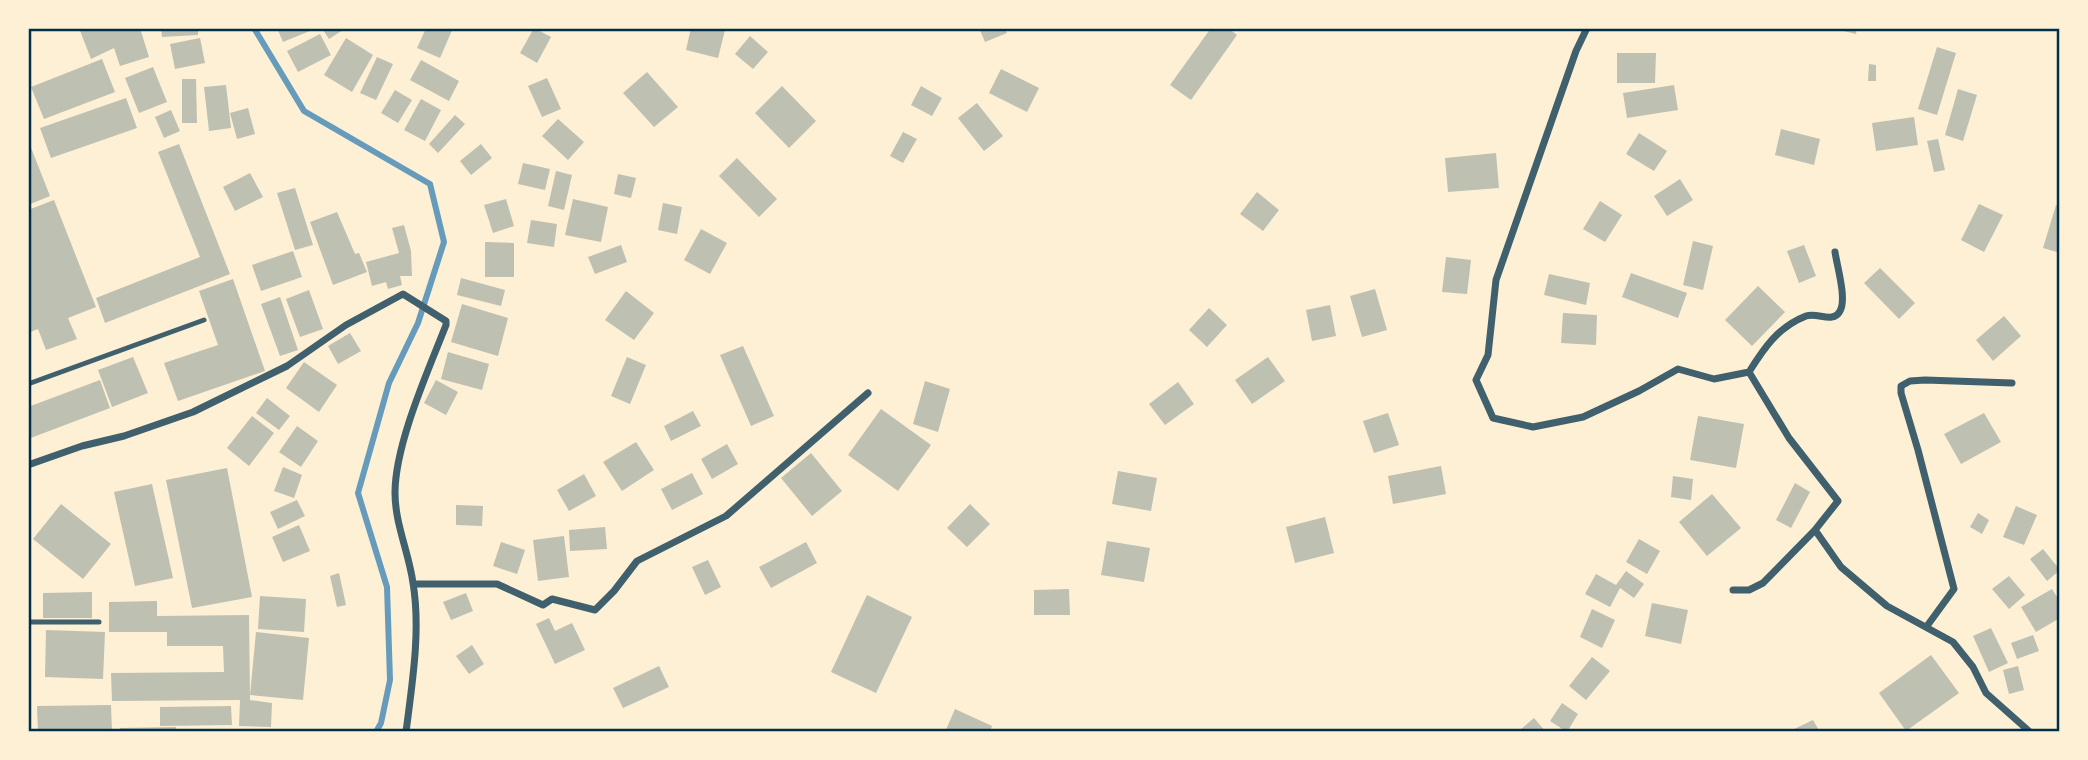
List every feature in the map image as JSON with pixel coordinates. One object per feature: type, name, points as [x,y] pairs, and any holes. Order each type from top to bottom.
[{"type":"street","points":[[1587,28],[1576,51],[1496,280],[1488,355],[1476,380],[1493,418],[1534,427],[1583,417],[1678,369],[1714,379],[1749,372],[1772,338],[1790,323],[1809,315],[1817,314],[1828,318],[1839,313],[1843,304],[1835,252]]},
{"type":"street","points":[[28,465],[193,412],[287,366],[345,325],[403,294],[446,321],[405,440],[395,491],[396,509],[414,584],[415,656],[406,732]]},
{"type":"street","points":[[1734,590],[1748,590],[1763,583],[1815,530],[1838,501],[1788,438],[1749,372]]},
{"type":"street","points":[[1927,626],[1954,589],[1901,386],[1910,381],[1925,380],[2012,383]]},
{"type":"street","points":[[414,584],[497,584],[543,605],[552,599],[595,610],[637,561],[726,516],[868,393]]},
{"type":"street","points":[[1815,530],[1841,567],[1887,606],[1953,642],[1973,667],[1986,693],[2030,732]]},
{"type":"lane","points":[[28,384],[204,320]]},
{"type":"lane","points":[[28,622],[99,622]]},
{"type":"building","points":[[79,28],[140,28],[149,57],[120,66],[114,48],[91,59]]},
{"type":"building","points":[[161,28],[198,28],[198,35],[162,37]]},
{"type":"building","points":[[277,28],[317,28],[283,42]]},
{"type":"building","points":[[322,28],[346,28],[329,39]]},
{"type":"building","points":[[426,28],[453,28],[440,58],[417,48]]},
{"type":"building","points":[[534,28],[551,37],[537,63],[520,53]]},
{"type":"building","points":[[691,28],[725,30],[718,58],[686,50]]},
{"type":"building","points":[[979,28],[1004,28],[1007,33],[985,42]]},
{"type":"building","points":[[1211,28],[1228,28],[1237,35],[1191,100],[1170,85]]},
{"type":"building","points":[[1831,28],[1857,28],[1856,34]]},
{"type":"building","points":[[320,34],[331,55],[298,72],[287,51]]},
{"type":"building","points":[[750,36],[768,52],[753,69],[735,54]]},
{"type":"building","points":[[200,38],[205,63],[175,69],[170,44]]},
{"type":"building","points":[[346,38],[373,55],[352,92],[324,75]]},
{"type":"building","points":[[1937,47],[1956,53],[1937,115],[1918,109]]},
{"type":"building","points":[[1617,53],[1656,53],[1655,83],[1617,83]]},
{"type":"building","points":[[377,57],[393,64],[376,100],[360,93]]},
{"type":"building","points":[[102,59],[115,92],[44,119],[31,87]]},
{"type":"building","points":[[421,60],[459,81],[449,101],[410,80]]},
{"type":"building","points":[[1869,64],[1876,65],[1876,81],[1868,81]]},
{"type":"building","points":[[153,67],[167,102],[139,113],[125,78]]},
{"type":"building","points":[[1001,69],[1039,88],[1027,112],[989,93]]},
{"type":"building","points":[[647,72],[678,107],[654,127],[623,93]]},
{"type":"building","points":[[547,78],[561,109],[542,117],[528,86]]},
{"type":"building","points":[[182,79],[196,79],[197,123],[182,123]]},
{"type":"building","points":[[226,85],[231,128],[209,131],[204,87]]},
{"type":"building","points":[[1674,85],[1678,110],[1627,118],[1623,93]]},
{"type":"building","points":[[782,86],[816,121],[789,148],[755,113]]},
{"type":"building","points":[[921,86],[942,98],[932,116],[911,105]]},
{"type":"building","points":[[1958,89],[1977,95],[1963,141],[1945,135]]},
{"type":"building","points":[[395,90],[412,100],[398,123],[381,113]]},
{"type":"building","points":[[126,98],[137,128],[51,158],[40,128]]},
{"type":"building","points":[[421,99],[441,110],[425,141],[404,130]]},
{"type":"building","points":[[977,103],[1003,136],[984,151],[958,118]]},
{"type":"building","points":[[248,108],[255,134],[237,139],[230,113]]},
{"type":"building","points":[[171,110],[180,131],[164,138],[155,117]]},
{"type":"building","points":[[455,115],[465,124],[438,153],[429,144]]},
{"type":"building","points":[[1914,117],[1918,145],[1876,151],[1872,123]]},
{"type":"building","points":[[558,119],[584,142],[568,160],[542,136]]},
{"type":"building","points":[[1781,129],[1820,139],[1814,165],[1775,155]]},
{"type":"building","points":[[903,132],[917,139],[903,163],[890,156]]},
{"type":"building","points":[[1639,133],[1667,151],[1654,171],[1626,154]]},
{"type":"building","points":[[1938,139],[1945,170],[1934,172],[1927,141]]},
{"type":"building","points":[[28,140],[50,196],[28,205]]},
{"type":"building","points":[[179,144],[230,274],[105,323],[96,298],[200,257],[158,152]]},
{"type":"building","points":[[481,144],[492,158],[471,175],[460,161]]},
{"type":"building","points":[[1496,153],[1499,188],[1448,192],[1445,158]]},
{"type":"building","points":[[737,158],[777,199],[759,217],[719,176]]},
{"type":"building","points":[[523,163],[550,169],[545,190],[518,184]]},
{"type":"building","points":[[556,171],[572,175],[564,210],[548,206]]},
{"type":"building","points":[[250,173],[263,197],[235,211],[223,187]]},
{"type":"building","points":[[618,174],[636,178],[631,198],[614,194]]},
{"type":"building","points":[[1680,179],[1693,200],[1667,216],[1654,196]]},
{"type":"building","points":[[295,188],[313,245],[295,250],[277,193]]},
{"type":"building","points":[[1257,192],[1279,210],[1263,231],[1240,214]]},
{"type":"building","points":[[506,199],[514,226],[493,233],[484,205]]},
{"type":"building","points":[[573,199],[608,207],[601,242],[565,235]]},
{"type":"building","points":[[54,200],[96,307],[68,318],[77,339],[46,350],[38,329],[28,333],[28,210]]},
{"type":"building","points":[[1600,201],[1622,215],[1605,242],[1583,229]]},
{"type":"building","points":[[663,203],[682,207],[677,234],[658,230]]},
{"type":"building","points":[[1979,204],[2003,215],[1984,252],[1961,240]]},
{"type":"building","points":[[2056,205],[2060,207],[2060,253],[2043,248]]},
{"type":"building","points":[[337,212],[355,254],[359,253],[367,272],[333,285],[310,222]]},
{"type":"building","points":[[531,220],[557,224],[554,247],[527,243]]},
{"type":"building","points":[[404,225],[411,251],[412,276],[400,276],[402,285],[388,289],[386,282],[372,286],[366,262],[399,253],[392,228]]},
{"type":"building","points":[[701,229],[727,243],[710,274],[684,260]]},
{"type":"building","points":[[1693,241],[1713,246],[1703,290],[1683,285]]},
{"type":"building","points":[[485,242],[514,243],[514,277],[485,277]]},
{"type":"building","points":[[621,245],[627,262],[595,274],[588,257]]},
{"type":"building","points":[[1804,245],[1816,276],[1799,283],[1787,251]]},
{"type":"building","points":[[293,251],[302,277],[261,291],[252,265]]},
{"type":"building","points":[[1446,257],[1471,260],[1467,294],[1442,292]]},
{"type":"building","points":[[1880,268],[1915,303],[1899,319],[1864,283]]},
{"type":"building","points":[[1631,273],[1687,293],[1678,318],[1622,297]]},
{"type":"building","points":[[1549,274],[1590,283],[1586,305],[1544,295]]},
{"type":"building","points":[[461,278],[505,290],[501,306],[457,295]]},
{"type":"building","points":[[233,279],[265,371],[178,401],[164,363],[218,345],[199,291]]},
{"type":"building","points":[[1758,286],[1785,312],[1752,346],[1725,320]]},
{"type":"building","points":[[1375,289],[1387,330],[1362,337],[1350,296]]},
{"type":"building","points":[[309,290],[323,329],[300,337],[286,299]]},
{"type":"building","points":[[626,291],[654,313],[634,340],[605,320]]},
{"type":"building","points":[[280,297],[298,350],[280,356],[261,304]]},
{"type":"building","points":[[462,304],[508,318],[498,356],[451,342]]},
{"type":"building","points":[[1330,305],[1336,336],[1312,341],[1306,310]]},
{"type":"building","points":[[1209,308],[1227,325],[1207,347],[1189,330]]},
{"type":"building","points":[[1563,313],[1597,315],[1596,345],[1561,343]]},
{"type":"building","points":[[2004,316],[2021,336],[1993,361],[1976,340]]},
{"type":"building","points":[[350,333],[361,351],[338,364],[328,346]]},
{"type":"building","points":[[743,346],[774,416],[751,426],[720,355]]},
{"type":"building","points":[[448,352],[489,364],[482,390],[441,379]]},
{"type":"building","points":[[133,357],[148,393],[112,407],[98,370]]},
{"type":"building","points":[[627,357],[646,365],[630,404],[611,396]]},
{"type":"building","points":[[1268,357],[1285,381],[1252,404],[1235,380]]},
{"type":"building","points":[[304,362],[337,385],[319,412],[286,388]]},
{"type":"building","points":[[100,380],[110,408],[28,439],[28,407]]},
{"type":"building","points":[[436,380],[458,392],[446,415],[424,403]]},
{"type":"building","points":[[925,381],[950,389],[938,432],[913,424]]},
{"type":"building","points":[[1178,382],[1194,404],[1165,425],[1149,404]]},
{"type":"building","points":[[267,398],[290,416],[279,430],[256,413]]},
{"type":"building","points":[[881,409],[931,445],[898,491],[848,455]]},
{"type":"building","points":[[693,411],[701,426],[671,441],[664,426]]},
{"type":"building","points":[[1388,413],[1399,445],[1374,453],[1363,421]]},
{"type":"building","points":[[1984,413],[2001,442],[1961,464],[1944,434]]},
{"type":"building","points":[[252,416],[274,433],[249,466],[227,448]]},
{"type":"building","points":[[1698,416],[1744,424],[1736,468],[1690,460]]},
{"type":"building","points":[[297,426],[318,441],[301,467],[279,452]]},
{"type":"building","points":[[636,442],[654,470],[622,491],[603,462]]},
{"type":"building","points":[[727,444],[738,464],[712,479],[701,459]]},
{"type":"building","points":[[811,453],[842,491],[812,516],[781,478]]},
{"type":"building","points":[[1441,466],[1446,494],[1393,504],[1388,476]]},
{"type":"building","points":[[283,467],[302,475],[294,498],[274,491]]},
{"type":"building","points":[[227,468],[252,597],[192,608],[166,480]]},
{"type":"building","points":[[1118,471],[1157,478],[1151,511],[1112,504]]},
{"type":"building","points":[[692,473],[703,494],[672,510],[661,489]]},
{"type":"building","points":[[584,474],[596,496],[569,511],[557,490]]},
{"type":"building","points":[[1673,476],[1693,479],[1691,500],[1671,497]]},
{"type":"building","points":[[1795,483],[1810,492],[1791,528],[1776,520]]},
{"type":"building","points":[[152,484],[173,578],[135,586],[114,492]]},
{"type":"building","points":[[1712,494],[1741,528],[1707,556],[1679,522]]},
{"type":"building","points":[[297,500],[305,516],[278,529],[270,512]]},
{"type":"building","points":[[61,504],[111,544],[83,579],[33,539]]},
{"type":"building","points":[[970,504],[990,524],[967,547],[947,528]]},
{"type":"building","points":[[456,505],[483,506],[482,526],[456,525]]},
{"type":"building","points":[[2016,506],[2037,515],[2024,545],[2003,537]]},
{"type":"building","points":[[1978,513],[1989,520],[1982,534],[1970,527]]},
{"type":"building","points":[[1325,517],[1334,553],[1295,563],[1286,527]]},
{"type":"building","points":[[299,525],[310,551],[283,562],[272,537]]},
{"type":"building","points":[[605,527],[607,549],[570,551],[569,530]]},
{"type":"building","points":[[564,536],[569,577],[538,581],[533,540]]},
{"type":"building","points":[[1639,539],[1660,551],[1647,574],[1626,562]]},
{"type":"building","points":[[1107,541],[1150,548],[1144,582],[1101,575]]},
{"type":"building","points":[[501,542],[525,550],[517,574],[493,566]]},
{"type":"building","points":[[806,542],[817,563],[771,588],[759,567]]},
{"type":"building","points":[[2043,549],[2060,570],[2047,581],[2030,559]]},
{"type":"building","points":[[708,560],[721,587],[705,595],[692,567]]},
{"type":"building","points":[[1626,571],[1644,584],[1634,598],[1620,588],[1610,607],[1585,594],[1596,574],[1616,585]]},
{"type":"building","points":[[339,573],[346,605],[337,607],[330,576]]},
{"type":"building","points":[[2009,576],[2025,595],[2009,609],[1992,589]]},
{"type":"building","points":[[1069,589],[1070,615],[1034,615],[1034,590]]},
{"type":"building","points":[[2052,589],[2060,602],[2060,618],[2036,632],[2021,607]]},
{"type":"building","points":[[92,592],[92,618],[43,618],[43,593]]},
{"type":"building","points":[[466,593],[473,611],[451,620],[443,602]]},
{"type":"building","points":[[867,595],[912,617],[876,693],[831,672]]},
{"type":"building","points":[[260,596],[306,599],[304,632],[258,629]]},
{"type":"building","points":[[157,601],[157,616],[249,615],[250,700],[272,703],[271,727],[239,726],[240,700],[112,701],[111,673],[224,672],[223,646],[167,646],[167,632],[109,632],[109,602]]},
{"type":"building","points":[[1652,603],[1688,610],[1681,644],[1645,636]]},
{"type":"building","points":[[1592,609],[1615,620],[1602,648],[1580,637]]},
{"type":"building","points":[[549,618],[555,631],[572,623],[585,650],[555,664],[536,624]]},
{"type":"building","points":[[1991,628],[2008,663],[1989,672],[1973,636]]},
{"type":"building","points":[[46,630],[105,632],[103,679],[45,677]]},
{"type":"building","points":[[256,632],[309,638],[303,700],[250,695]]},
{"type":"building","points":[[2033,635],[2039,651],[2017,659],[2011,643]]},
{"type":"building","points":[[472,645],[484,664],[469,674],[456,656]]},
{"type":"building","points":[[1931,655],[1959,693],[1906,731],[1879,693]]},
{"type":"building","points":[[1592,657],[1610,671],[1586,700],[1569,686]]},
{"type":"building","points":[[659,666],[669,687],[623,708],[613,688]]},
{"type":"building","points":[[2018,666],[2024,690],[2009,694],[2003,670]]},
{"type":"building","points":[[1562,703],[1578,714],[1567,732],[1550,721]]},
{"type":"building","points":[[111,705],[112,732],[38,732],[37,706]]},
{"type":"building","points":[[231,706],[232,725],[160,726],[160,707]]},
{"type":"building","points":[[955,709],[992,726],[990,732],[945,732]]},
{"type":"building","points":[[1534,718],[1546,732],[1520,730]]},
{"type":"building","points":[[1813,720],[1820,732],[1788,732]]},
{"type":"building","points":[[176,727],[176,732],[120,732],[120,728]]},
{"type":"waterway","points":[[254,28],[304,111],[430,184],[444,242],[418,323],[389,383],[358,493],[387,587],[390,680],[381,723],[376,732]]}]
